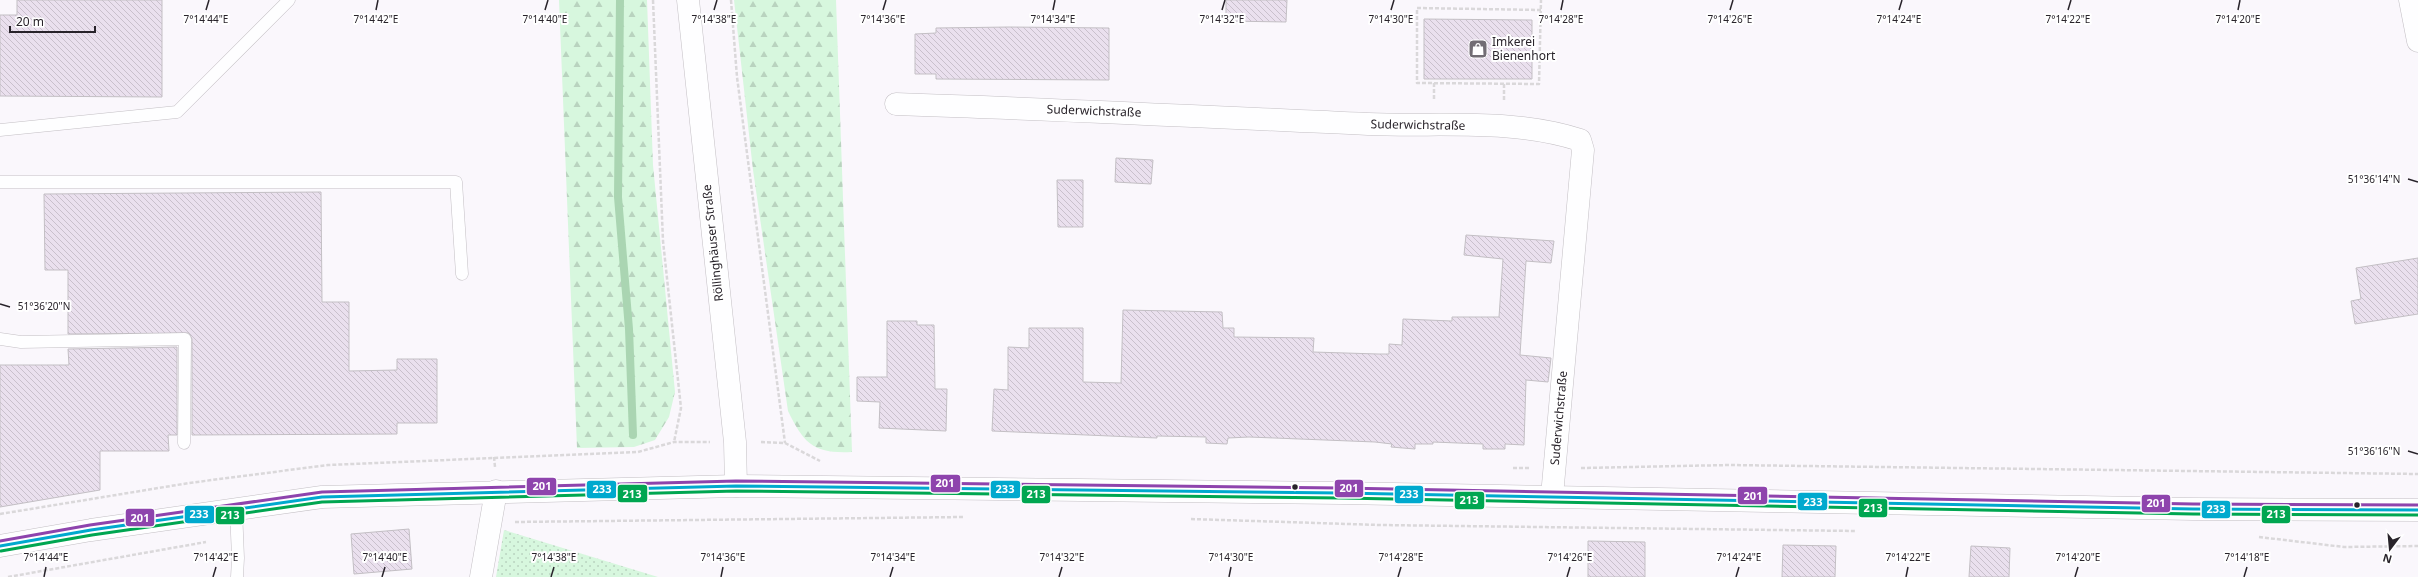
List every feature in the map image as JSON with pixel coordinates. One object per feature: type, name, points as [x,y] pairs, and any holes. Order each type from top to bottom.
[{"type":"main road","name":"Röllinghäuser Straße","points":[[688,0],[735,442],[736,486]]},
{"type":"main road","points":[[2410,0],[2418,41]]},
{"type":"main road","name":"Suderwichstraße","points":[[896,104],[1129,112],[1371,124],[1521,127],[1580,140],[1583,150],[1552,496]]},
{"type":"main road","points":[[0,546],[91,530],[322,496],[736,486],[1552,496],[2185,508],[2418,510]]},
{"type":"main road","points":[[481,577],[496,491]]},
{"type":"lane","points":[[0,130],[177,112],[289,0]]},
{"type":"lane","points":[[0,182],[456,182],[462,274]]},
{"type":"lane","points":[[0,339],[21,342],[185,339],[184,443]]},
{"type":"lane","points":[[236,509],[238,558],[236,577]]},
{"type":"path","points":[[652,0],[663,241],[681,408],[674,442]]},
{"type":"path","points":[[731,0],[737,77],[785,443],[822,462]]},
{"type":"path","points":[[1541,0],[1541,10],[1539,84],[1417,83],[1417,8],[1541,10]]},
{"type":"path","points":[[1554,468],[1730,465],[2418,474]]},
{"type":"path","points":[[929,516],[968,516]]},
{"type":"path","points":[[1189,519],[1380,525],[1861,531]]},
{"type":"path","points":[[2252,537],[2344,547],[2418,546]]},
{"type":"green space","points":[[559,0],[647,0],[653,165],[675,392],[669,417],[655,440],[634,447],[577,448]]},
{"type":"green space","points":[[734,0],[836,0],[852,452],[828,451],[819,449],[812,445],[799,432],[788,411],[753,170]]},
{"type":"green space","points":[[504,530],[658,577],[496,577]]},
{"type":"building","points":[[17,0],[162,0],[162,97],[0,96],[0,15],[17,15]]},
{"type":"building","points":[[1226,0],[1287,0],[1286,22],[1226,21]]},
{"type":"building","name":"Imkerei Bienenhort","points":[[1424,19],[1532,20],[1532,79],[1424,79]]},
{"type":"building","points":[[936,28],[1109,28],[1109,80],[936,79],[936,74],[915,74],[915,34],[936,33]]},
{"type":"building","points":[[1116,158],[1153,160],[1151,184],[1115,182]]},
{"type":"building","points":[[1057,180],[1083,180],[1083,227],[1058,227]]},
{"type":"building","points":[[321,192],[322,302],[349,302],[349,371],[397,370],[397,359],[437,359],[437,423],[397,423],[397,434],[192,435],[192,339],[189,333],[68,334],[68,270],[45,270],[44,194]]},
{"type":"building","points":[[1466,235],[1554,241],[1551,263],[1526,261],[1520,355],[1551,358],[1548,382],[1526,380],[1524,445],[1505,444],[1505,449],[1483,449],[1483,444],[1433,442],[1433,444],[1415,444],[1415,449],[1391,447],[1392,444],[1375,442],[1249,437],[1228,438],[1227,444],[1206,443],[1206,437],[1157,436],[1157,438],[992,431],[994,389],[1008,390],[1008,347],[1029,348],[1029,328],[1083,328],[1083,382],[1121,383],[1123,310],[1222,312],[1223,328],[1234,328],[1234,337],[1314,338],[1313,352],[1378,354],[1389,354],[1389,344],[1402,345],[1403,319],[1452,321],[1452,317],[1499,317],[1503,259],[1464,255]]},
{"type":"building","points":[[2418,258],[2418,314],[2355,324],[2351,301],[2361,299],[2356,268]]},
{"type":"building","points":[[887,321],[917,321],[917,325],[934,325],[935,389],[947,389],[946,431],[879,428],[880,402],[857,401],[857,377],[887,377]]},
{"type":"building","points":[[177,347],[177,435],[168,435],[169,451],[100,451],[100,490],[0,507],[0,365],[69,365],[68,349]]},
{"type":"building","points":[[409,529],[412,569],[354,574],[351,534]]},
{"type":"building","points":[[1588,541],[1645,542],[1645,577],[1588,577]]},
{"type":"building","points":[[1783,545],[1836,546],[1835,577],[1782,577]]},
{"type":"building","points":[[1971,546],[2010,548],[2009,577],[1969,577]]},
{"type":"waterway","points":[[620,0],[618,197],[629,329],[633,435]]},
{"type":"transit line","name":"201","points":[[0,541],[90,525],[322,492],[736,481],[1341,488],[2193,504],[2418,505]]},
{"type":"transit line","name":"233","points":[[0,546],[91,530],[322,497],[736,486],[1341,493],[2193,509],[2418,510]]},
{"type":"transit line","name":"213","points":[[1,551],[92,535],[322,502],[736,491],[1341,498],[2193,514],[2418,515]]},
{"type":"place","name":"Imkerei Bienenhort","points":[[1478,49]]}]
